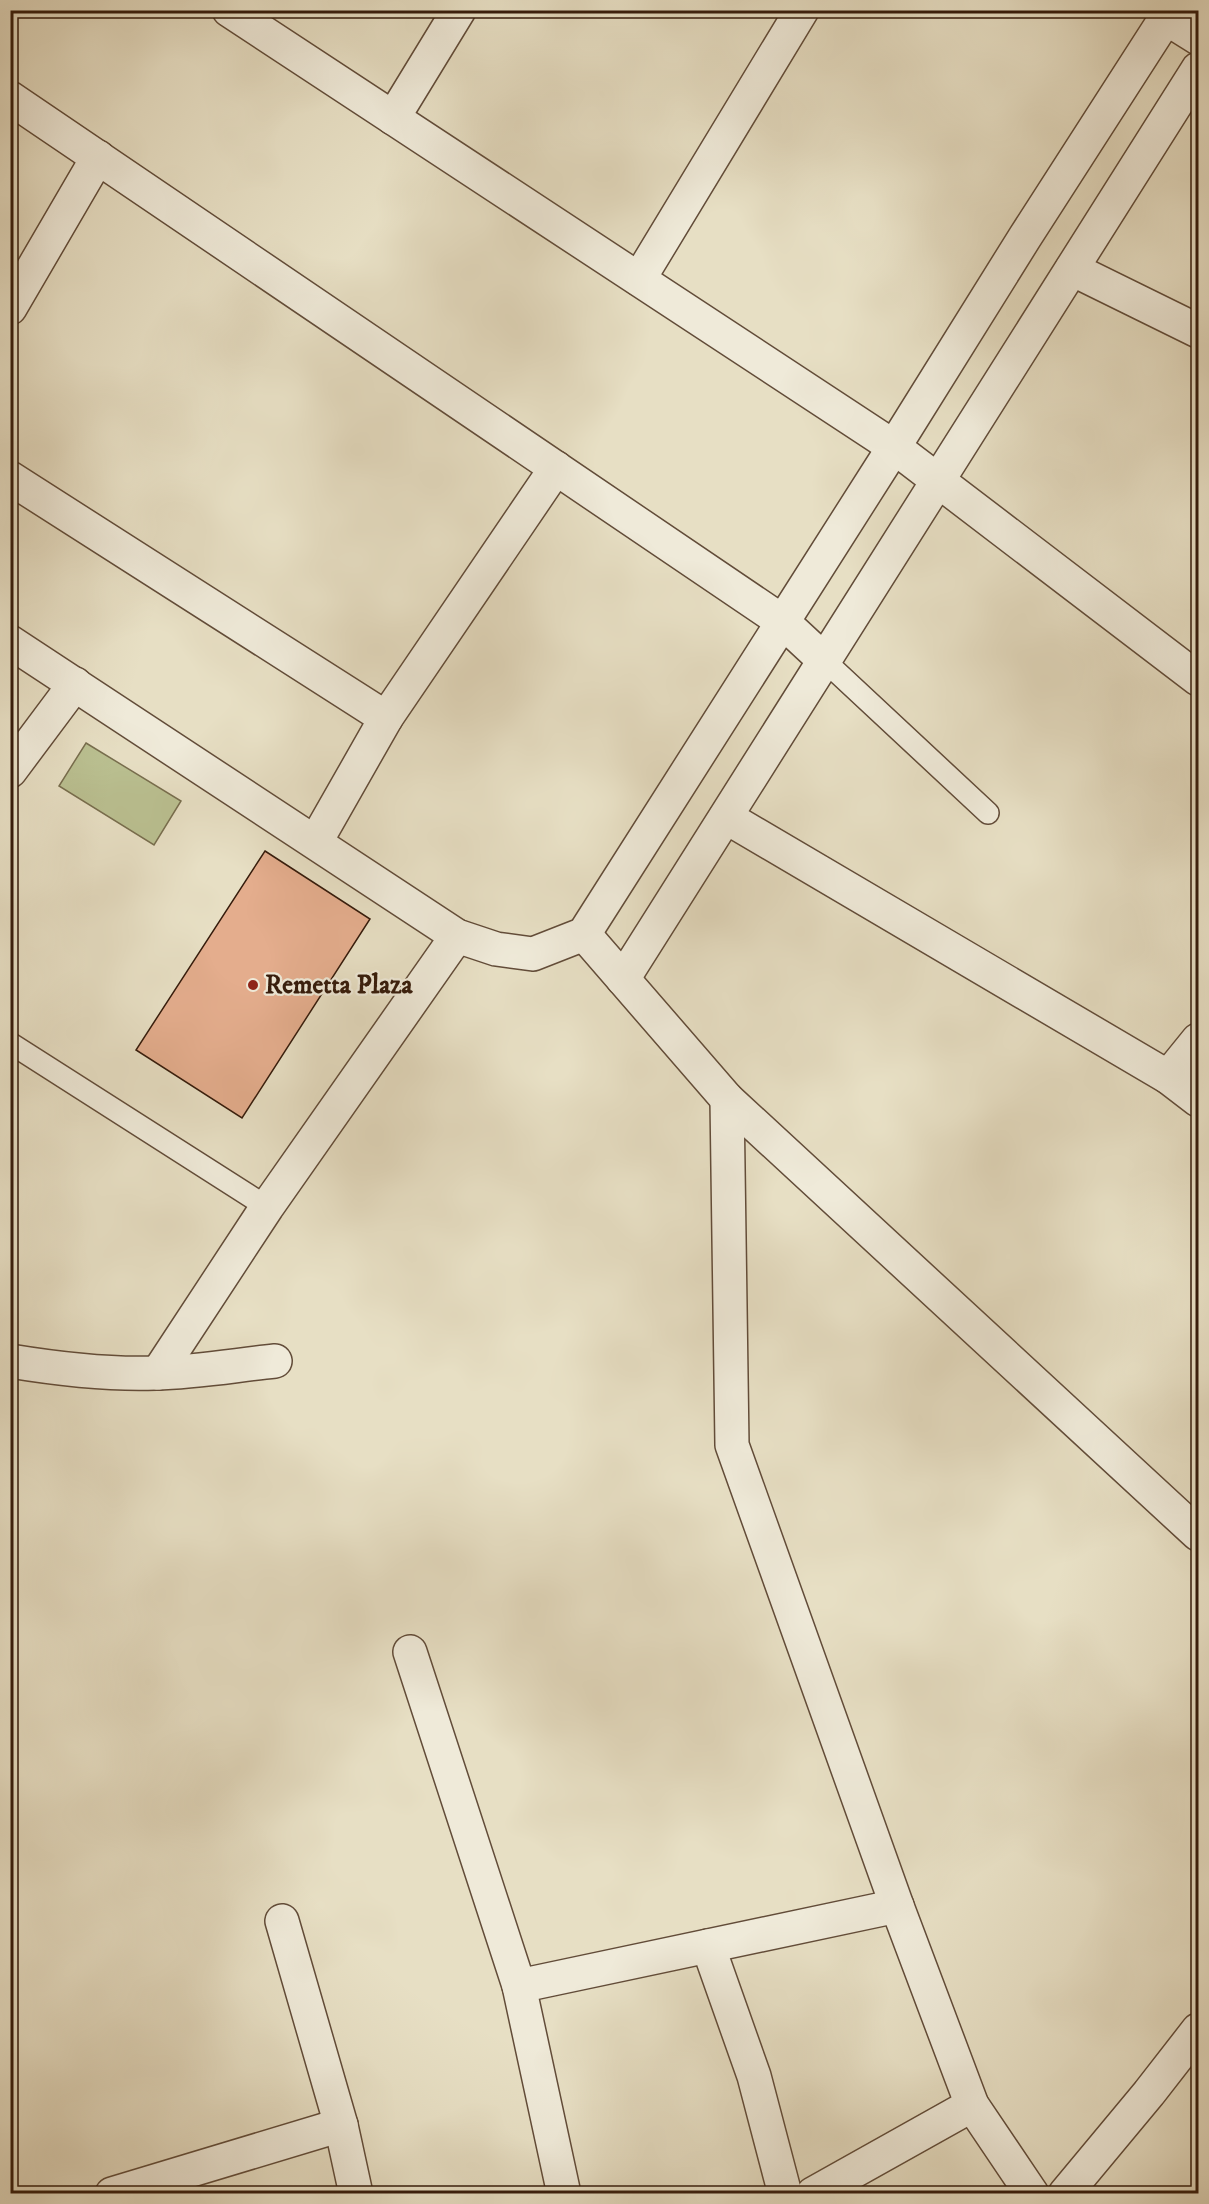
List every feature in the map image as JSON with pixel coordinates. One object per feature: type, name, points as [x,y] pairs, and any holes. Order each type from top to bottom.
[{"type":"street","points":[[229,10],[894,447],[1198,679]]},
{"type":"street","points":[[393,118],[459,10]]},
{"type":"street","points":[[639,279],[802,10]]},
{"type":"street","points":[[10,642],[316,841],[457,936],[496,949],[533,954],[584,934],[1025,237],[1169,14],[1198,38]]},
{"type":"street","points":[[623,979],[1198,69]]},
{"type":"street","points":[[10,98],[783,622],[825,661]]},
{"type":"street","points":[[10,308],[98,157]]},
{"type":"street","points":[[1072,269],[1198,331]]},
{"type":"street","points":[[316,841],[386,718],[556,468]]},
{"type":"street","points":[[10,478],[386,718]]},
{"type":"street","points":[[10,771],[75,684]]},
{"type":"street","points":[[726,817],[1168,1077],[1198,1100]]},
{"type":"street","points":[[584,934],[727,1099],[1198,1534]]},
{"type":"street","points":[[158,1373],[267,1207],[457,936]]},
{"type":"street","points":[[1168,1077],[1198,1040]]},
{"type":"street","points":[[727,1099],[732,1445],[897,1906],[972,2105],[1032,2193]]},
{"type":"street","points":[[10,1361],[54,1369],[106,1373],[158,1373],[275,1361]]},
{"type":"street","points":[[410,1652],[519,1986],[564,2193]]},
{"type":"street","points":[[519,1986],[897,1906]]},
{"type":"street","points":[[282,1921],[341,2125],[356,2193]]},
{"type":"street","points":[[708,1947],[754,2076],[785,2193]]},
{"type":"street","points":[[1065,2193],[1149,2093],[1198,2030]]},
{"type":"street","points":[[813,2193],[972,2105]]},
{"type":"street","points":[[112,2193],[341,2125]]},
{"type":"lane","points":[[825,661],[988,813]]},
{"type":"lane","points":[[10,1043],[267,1207]]},
{"type":"green space","points":[[86,743],[181,801],[154,845],[59,786]]},
{"type":"building","name":"Remetta Plaza","points":[[265,851],[370,919],[242,1118],[136,1050]]},
{"type":"place","name":"Remetta Plaza","points":[[253,985]]}]
